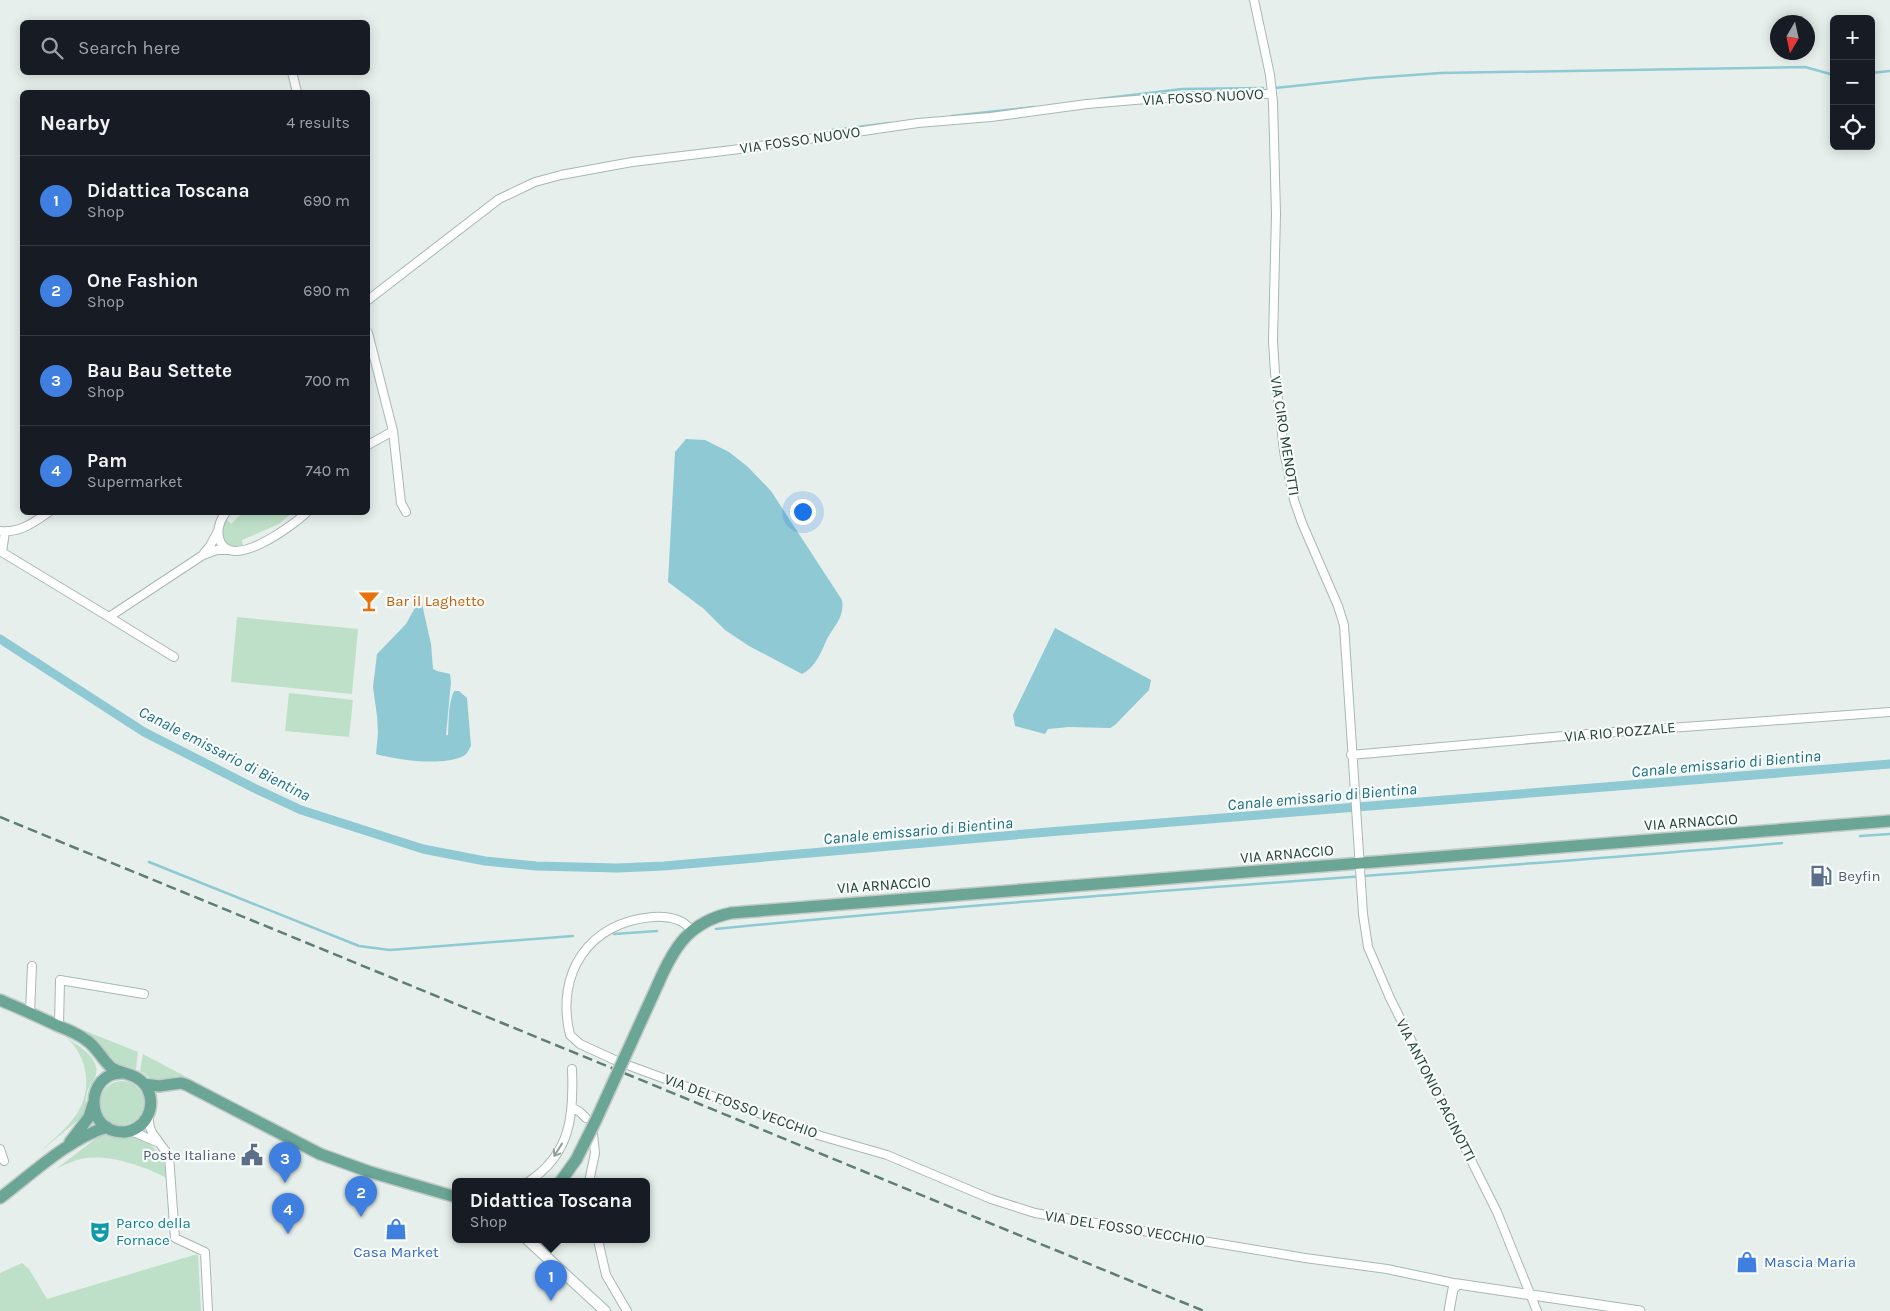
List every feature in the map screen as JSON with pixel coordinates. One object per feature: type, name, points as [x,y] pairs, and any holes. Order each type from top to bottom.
[{"type":"main road","name":"VIA ARNACCIO","points":[[563,1178],[576,1160],[596,1120],[671,956],[691,930],[716,916],[744,911],[1359,873],[1890,821]]},
{"type":"main road","points":[[0,1000],[86,1039],[110,1066],[136,1077],[144,1084],[150,1094],[151,1103],[148,1115],[142,1124],[131,1131],[118,1131],[107,1127],[96,1114],[93,1104]]},
{"type":"main road","points":[[66,1147],[89,1118],[102,1073],[101,1064],[76,1034]]},
{"type":"main road","points":[[100,1084],[111,1075],[123,1073]]},
{"type":"main road","points":[[144,1084],[159,1086],[181,1084],[197,1090],[320,1154],[370,1172],[452,1195]]},
{"type":"main road","points":[[151,1103],[161,1094],[170,1090],[197,1090]]},
{"type":"main road","points":[[0,1198],[66,1147],[107,1127]]},
{"type":"main road","points":[[531,1243],[606,1311]]},
{"type":"street","name":"VIA CIRO MENOTTI","points":[[1254,0],[1272,94],[1276,214],[1273,335],[1278,402],[1284,451],[1294,500],[1344,625],[1359,873]]},
{"type":"street","points":[[293,75],[296,90]]},
{"type":"street","name":"VIA FOSSO NUOVO","points":[[370,298],[499,200],[534,182],[561,175],[632,162],[740,149],[918,123],[991,117],[1087,104],[1147,99],[1272,94]]},
{"type":"street","points":[[370,340],[393,431],[402,503],[406,512]]},
{"type":"street","points":[[370,444],[393,431]]},
{"type":"street","points":[[44,515],[24,528],[3,531],[1,552],[174,657]]},
{"type":"street","points":[[109,617],[202,555],[210,546],[224,515]]},
{"type":"street","points":[[202,555],[217,550],[240,550],[259,545],[284,532],[304,515]]},
{"type":"street","points":[[218,530],[221,543],[229,550]]},
{"type":"street","name":"VIA RIO POZZALE","points":[[1351,755],[1587,734],[1890,712]]},
{"type":"street","name":"VIA ANTONIO PACINOTTI","points":[[1359,873],[1366,939],[1376,969],[1497,1212],[1538,1311]]},
{"type":"street","points":[[617,1061],[574,1040],[570,1035],[568,995],[571,976],[579,960],[593,942],[619,924],[636,919],[661,917],[676,919],[684,922],[691,930]]},
{"type":"street","points":[[30,1013],[32,966]]},
{"type":"street","points":[[59,1026],[60,980],[144,994]]},
{"type":"street","name":"VIA DEL FOSSO VECCHIO","points":[[630,1066],[821,1136],[887,1155],[991,1199],[1028,1211],[1304,1258],[1387,1269],[1458,1284],[1640,1311]]},
{"type":"street","points":[[533,1178],[542,1171],[558,1151],[569,1125],[573,1108],[572,1069]]},
{"type":"street","points":[[573,1108],[586,1118]]},
{"type":"street","points":[[148,1115],[150,1128],[169,1156],[175,1238],[205,1252],[208,1311]]},
{"type":"street","points":[[131,1131],[159,1143]]},
{"type":"street","points":[[590,1178],[594,1153],[593,1134]]},
{"type":"street","points":[[0,1149],[4,1162]]},
{"type":"street","points":[[599,1243],[606,1275],[627,1311]]},
{"type":"street","points":[[1449,1311],[1453,1289],[1458,1284]]},
{"type":"green space","points":[[240,515],[290,515],[279,524],[242,540],[243,548],[230,545],[223,540],[222,531],[226,519],[231,524]]},
{"type":"green space","points":[[237,617],[358,629],[352,694],[231,682]]},
{"type":"green space","points":[[289,693],[353,700],[349,737],[285,731]]},
{"type":"green space","points":[[83,1030],[138,1052],[136,1069],[113,1063],[96,1042]]},
{"type":"green space","points":[[67,1038],[91,1057],[95,1063],[96,1074],[87,1092],[84,1115],[40,1152],[62,1132],[84,1099],[86,1077],[84,1067],[75,1047]]},
{"type":"green space","points":[[143,1054],[192,1080],[176,1076],[160,1081],[153,1080],[140,1071]]},
{"type":"green space","points":[[118,1081],[126,1081],[138,1087],[144,1103],[138,1119],[126,1125],[118,1125],[106,1119],[100,1107],[100,1099],[106,1087]]},
{"type":"green space","points":[[103,1133],[116,1136],[138,1136],[163,1157],[167,1178],[136,1165],[102,1158],[81,1159],[56,1169]]},
{"type":"green space","points":[[198,1255],[201,1311],[0,1311],[0,1273],[22,1263],[29,1269],[47,1299]]},
{"type":"water","points":[[686,439],[705,440],[729,452],[748,467],[771,491],[842,600],[843,606],[838,621],[814,663],[802,674],[749,646],[725,630],[704,609],[668,582],[675,452]]},
{"type":"water","points":[[417,604],[422,604],[431,644],[433,669],[450,674],[451,682],[446,735],[448,735],[450,707],[454,691],[459,691],[467,698],[471,746],[465,755],[452,760],[431,762],[376,754],[378,733],[373,687],[377,654],[406,624]]},
{"type":"water","points":[[1055,628],[1151,680],[1149,690],[1110,728],[1069,727],[1048,729],[1045,734],[1015,726],[1013,715]]},
{"type":"waterway","points":[[1275,88],[1441,73],[1805,67],[1830,74]]},
{"type":"waterway","points":[[1875,73],[1890,71]]},
{"type":"waterway","points":[[1099,99],[1182,89],[1263,88]]},
{"type":"waterway","points":[[952,116],[1034,107]]},
{"type":"waterway","points":[[832,130],[890,123]]},
{"type":"waterway","name":"Canale emissario di Bientina","points":[[0,639],[144,732],[301,810],[423,849],[485,861],[536,866],[617,868],[664,866],[1048,832],[1890,764]]},
{"type":"waterway","points":[[1860,836],[1890,834]]},
{"type":"waterway","points":[[716,929],[982,905],[1782,843]]},
{"type":"waterway","points":[[149,862],[359,946],[390,950],[573,936]]},
{"type":"waterway","points":[[614,934],[657,931]]},
{"type":"railway","points":[[0,817],[1204,1311]]},
{"type":"place","name":"Bar il Laghetto","points":[[369,601]]},
{"type":"place","name":"Beyfin","points":[[1821,876]]},
{"type":"place","name":"Poste Italiane","points":[[252,1155]]},
{"type":"place","name":"Bau Bau Settete","points":[[285,1183]]},
{"type":"place","name":"One Fashion","points":[[361,1217]]},
{"type":"place","name":"Casa Market","points":[[396,1229]]},
{"type":"place","name":"Parco della Fornace","points":[[100,1232]]},
{"type":"place","name":"Pam","points":[[288,1234]]},
{"type":"place","name":"Mascia Maria","points":[[1747,1262]]},
{"type":"place","name":"Didattica Toscana","points":[[551,1301]]}]
